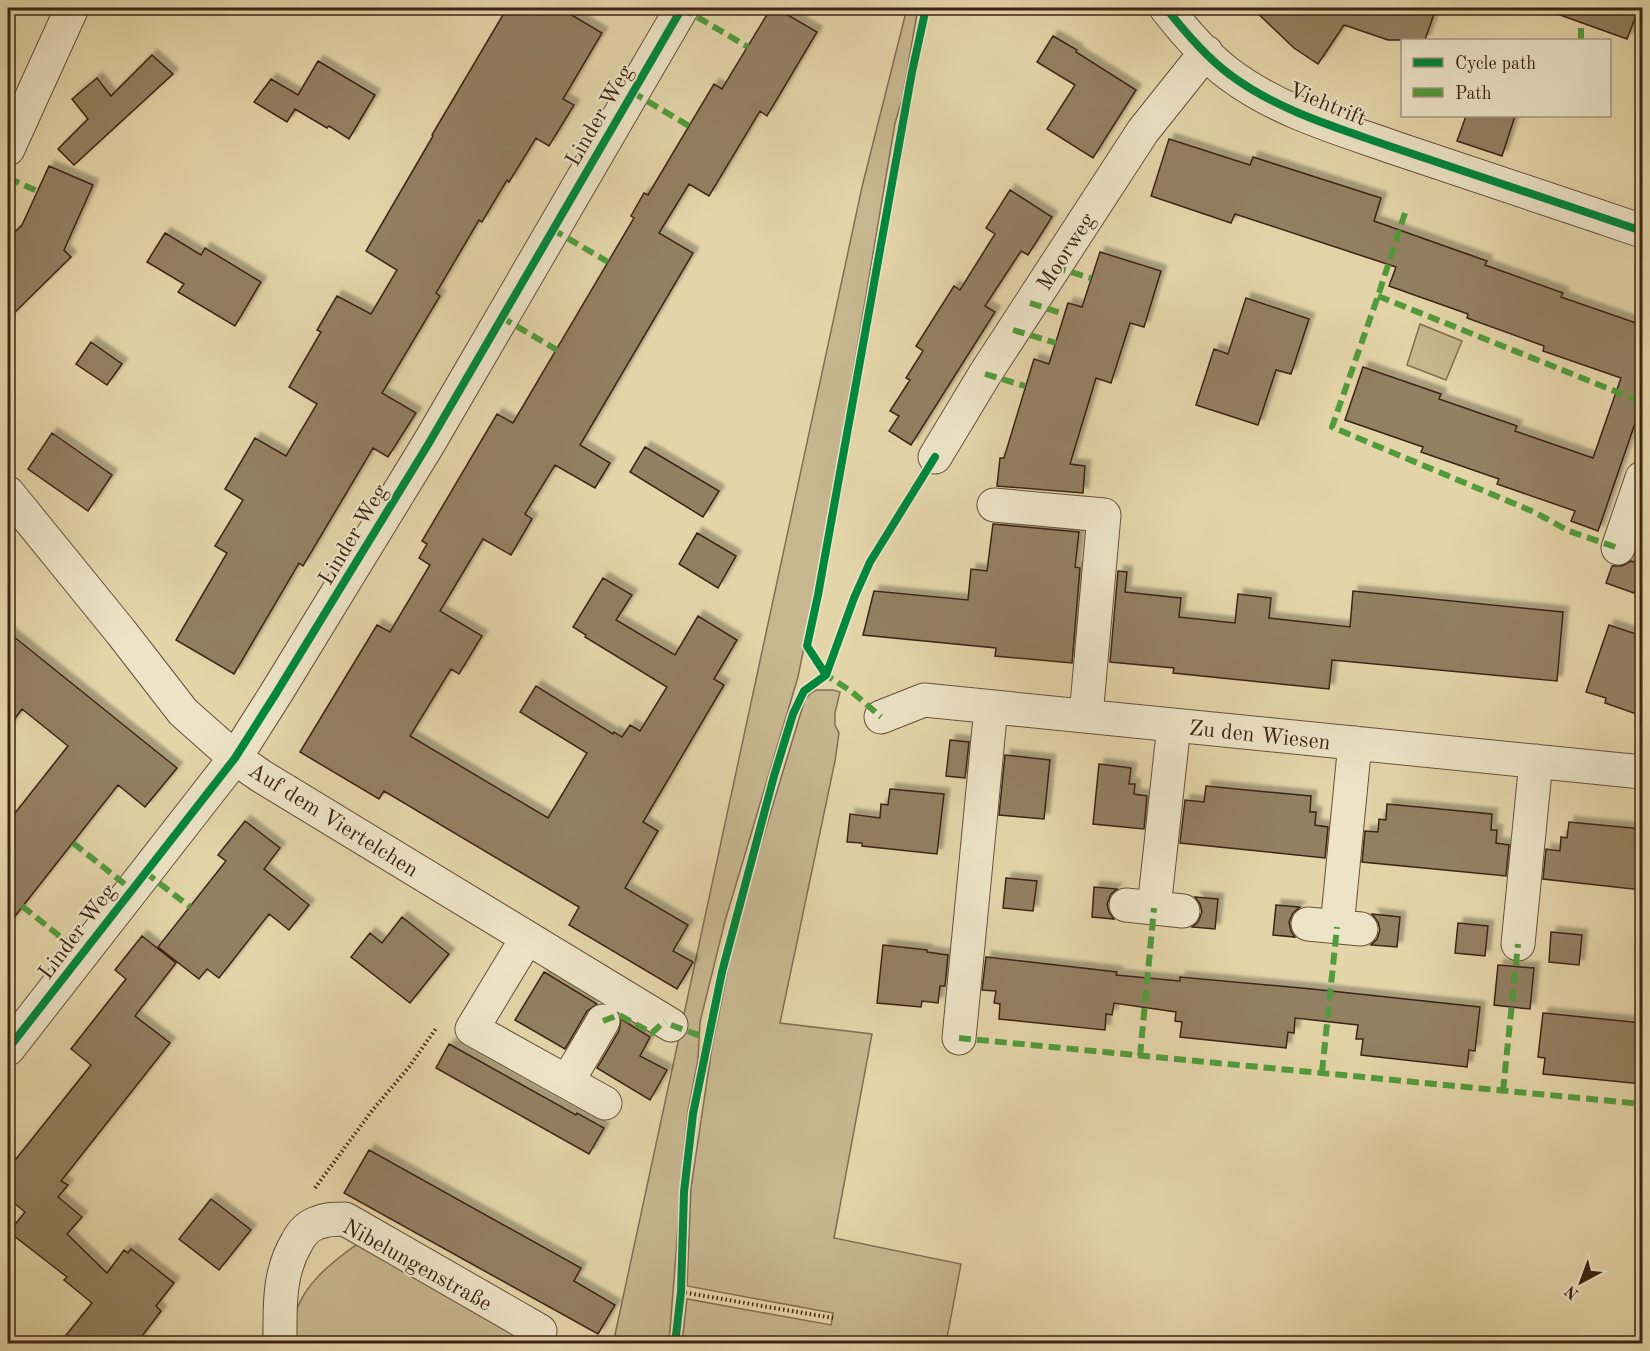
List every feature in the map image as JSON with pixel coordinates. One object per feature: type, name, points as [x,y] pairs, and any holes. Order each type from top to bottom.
[{"type":"street","points":[[8,149],[72,8]]},
{"type":"street","name":"Linder Weg","points":[[8,1049],[235,758],[429,443],[682,8]]},
{"type":"street","name":"Viehtrift","points":[[1166,8],[1178,24],[1229,74],[1288,109],[1642,231]]},
{"type":"street","name":"Moorweg","points":[[935,457],[985,374],[1143,131],[1206,52]]},
{"type":"street","points":[[1618,548],[1642,478]]},
{"type":"street","name":"Auf dem Viertelchen","points":[[8,493],[183,712],[235,758],[671,1025]]},
{"type":"street","points":[[994,505],[1104,515],[1086,716]]},
{"type":"street","name":"Zu den Wiesen","points":[[881,717],[924,700],[1642,772]]},
{"type":"street","points":[[959,1038],[988,892],[991,707]]},
{"type":"street","points":[[1154,908],[1174,725]]},
{"type":"street","points":[[1335,927],[1355,743]]},
{"type":"street","points":[[1519,944],[1536,761]]},
{"type":"street","points":[[527,938],[472,1029],[604,1103]]},
{"type":"street","points":[[567,1082],[603,1021]]},
{"type":"street","name":"Nibelungenstraße","points":[[280,1344],[282,1279],[289,1255],[301,1234],[314,1223],[331,1219],[345,1219],[540,1331]]},
{"type":"path","points":[[310,1227],[310,1195],[443,1020]]},
{"type":"path","points":[[681,1292],[833,1318]]},
{"type":"shaded area","points":[[907,8],[918,8],[902,100],[895,123],[821,563],[798,677],[725,921],[700,1022],[698,1060],[688,1111],[684,1150],[669,1343],[613,1344],[862,187]]},
{"type":"shaded area","points":[[1420,324],[1462,341],[1446,380],[1407,365]]},
{"type":"shaded area","points":[[816,690],[840,692],[835,713],[835,725],[839,733],[780,1023],[872,1034],[834,1238],[961,1264],[946,1343],[682,1343],[687,1299],[831,1325],[833,1313],[687,1286],[691,1188],[712,1047],[731,952],[748,887],[805,699]]},
{"type":"shaded area","points":[[364,1239],[531,1344],[295,1343],[295,1315],[306,1291],[323,1271]]},
{"type":"building","points":[[507,8],[560,8],[602,33],[563,99],[574,105],[549,146],[536,138],[482,222],[479,220],[436,293],[440,296],[382,393],[416,413],[388,457],[373,448],[303,566],[299,563],[234,674],[176,640],[227,553],[215,546],[243,500],[225,489],[255,438],[286,456],[317,404],[289,387],[321,332],[317,330],[337,296],[371,314],[397,270],[366,251]]},
{"type":"building","points":[[771,8],[776,8],[817,32],[767,116],[760,111],[709,196],[689,184],[659,233],[693,253],[580,445],[610,463],[595,488],[555,465],[525,514],[532,519],[511,555],[483,539],[440,611],[482,636],[459,674],[451,669],[410,736],[548,818],[587,753],[520,712],[536,686],[613,734],[614,732],[622,737],[630,725],[640,731],[667,687],[585,637],[586,635],[573,627],[603,578],[632,595],[616,620],[675,655],[698,616],[737,640],[714,679],[724,685],[643,822],[658,831],[625,888],[688,925],[673,951],[693,962],[677,989],[569,925],[579,907],[384,791],[379,799],[300,752],[377,625],[390,632],[430,565],[419,558],[427,544],[422,541],[497,414],[513,423],[634,218],[631,216],[644,193],[648,195],[714,84],[722,89]]},
{"type":"building","points":[[1252,8],[1436,8],[1425,39],[1388,40],[1344,25],[1318,64],[1294,48]]},
{"type":"building","points":[[1550,8],[1639,8],[1627,39],[1549,11]]},
{"type":"building","points":[[1053,36],[1136,90],[1093,158],[1047,129],[1075,85],[1037,62]]},
{"type":"building","points":[[152,55],[173,74],[74,165],[58,149],[88,119],[72,99],[97,78],[111,96]]},
{"type":"building","points":[[318,61],[375,95],[349,139],[295,109],[287,122],[254,102],[271,79],[298,95]]},
{"type":"building","points":[[1466,117],[1515,117],[1502,156],[1457,141]]},
{"type":"building","points":[[1169,139],[1250,165],[1253,157],[1381,198],[1374,221],[1487,261],[1485,265],[1563,293],[1561,297],[1642,325],[1642,403],[1598,531],[1571,521],[1575,511],[1497,484],[1499,479],[1421,452],[1423,447],[1345,420],[1363,367],[1441,394],[1439,399],[1517,426],[1515,431],[1593,458],[1621,378],[1543,351],[1544,346],[1467,318],[1468,314],[1389,286],[1396,267],[1235,214],[1231,223],[1151,196]]},
{"type":"building","points":[[49,166],[93,185],[64,250],[71,257],[8,319],[8,239],[22,225]]},
{"type":"building","points":[[1010,190],[1052,217],[1028,255],[1021,251],[985,306],[995,312],[911,445],[889,431],[899,416],[890,411],[910,380],[906,378],[923,351],[916,346],[954,286],[960,290],[995,234],[986,228]]},
{"type":"building","points":[[165,233],[201,255],[205,248],[261,282],[235,326],[178,292],[184,284],[147,262]]},
{"type":"building","points":[[1100,252],[1161,271],[1144,327],[1130,323],[1111,383],[1096,378],[1070,464],[1085,466],[1083,493],[997,486],[1000,458],[1004,458],[1034,359],[1049,364],[1068,303],[1082,307]]},
{"type":"building","points":[[1246,298],[1309,319],[1291,374],[1276,370],[1258,425],[1196,405],[1214,349],[1228,354]]},
{"type":"building","points":[[91,342],[122,364],[107,385],[76,364]]},
{"type":"building","points":[[52,433],[112,475],[88,511],[28,469]]},
{"type":"building","points":[[645,447],[719,491],[703,517],[630,472]]},
{"type":"building","points":[[993,524],[1079,532],[1075,567],[1080,568],[1072,663],[995,656],[996,648],[863,635],[874,591],[968,600],[971,569],[987,571]]},
{"type":"building","points":[[697,533],[736,556],[718,588],[679,564]]},
{"type":"building","points":[[1631,561],[1642,565],[1634,593],[1606,583],[1612,566],[1622,566]]},
{"type":"building","points":[[1118,571],[1127,572],[1125,592],[1181,598],[1179,617],[1235,623],[1238,594],[1271,598],[1269,618],[1350,627],[1353,591],[1563,612],[1557,681],[1332,660],[1329,689],[1173,673],[1174,668],[1110,662]]},
{"type":"building","points":[[1609,625],[1642,636],[1642,716],[1605,703],[1606,698],[1586,692]]},
{"type":"building","points":[[8,632],[177,768],[145,807],[118,785],[8,925],[8,822],[68,746],[22,709],[8,728]]},
{"type":"building","points":[[950,740],[969,742],[965,778],[946,776]]},
{"type":"building","points":[[1005,755],[1050,760],[1044,819],[999,815]]},
{"type":"building","points":[[1099,764],[1131,768],[1129,784],[1135,784],[1134,794],[1147,796],[1144,829],[1093,824]]},
{"type":"building","points":[[1206,786],[1311,796],[1310,812],[1316,812],[1315,825],[1328,827],[1325,858],[1180,843],[1185,800],[1204,802]]},
{"type":"building","points":[[890,789],[944,794],[937,854],[862,846],[862,843],[847,842],[850,814],[880,818],[881,804],[888,805]]},
{"type":"building","points":[[1387,804],[1492,814],[1491,830],[1497,830],[1496,843],[1509,845],[1506,876],[1362,862],[1365,831],[1378,832],[1379,819],[1386,820]]},
{"type":"building","points":[[245,821],[280,848],[264,869],[309,905],[289,930],[269,914],[219,978],[207,969],[199,979],[158,947],[226,861],[218,855]]},
{"type":"building","points":[[1569,822],[1642,829],[1642,890],[1543,879],[1546,849],[1560,851],[1561,837],[1567,838]]},
{"type":"building","points":[[1006,878],[1037,881],[1033,911],[1003,908]]},
{"type":"building","points":[[1094,887],[1117,889],[1111,894],[1107,904],[1114,919],[1092,917]]},
{"type":"building","points":[[1195,897],[1218,899],[1215,929],[1192,927],[1198,922],[1202,912]]},
{"type":"building","points":[[1276,905],[1300,907],[1293,913],[1289,922],[1295,937],[1273,935]]},
{"type":"building","points":[[1372,914],[1400,917],[1397,947],[1371,945],[1377,939],[1380,930]]},
{"type":"building","points":[[402,917],[449,954],[410,1003],[351,957],[370,933],[382,943]]},
{"type":"building","points":[[1458,923],[1488,926],[1485,956],[1455,953]]},
{"type":"building","points":[[1551,932],[1582,935],[1579,965],[1549,962]]},
{"type":"building","points":[[142,936],[176,963],[135,1016],[170,1043],[61,1181],[68,1185],[58,1197],[82,1217],[67,1234],[107,1273],[124,1250],[128,1253],[131,1249],[174,1283],[156,1306],[161,1311],[136,1344],[59,1344],[92,1303],[64,1280],[67,1277],[9,1232],[25,1212],[8,1198],[8,1169],[91,1065],[71,1049],[126,979],[115,970]]},
{"type":"building","points":[[883,945],[948,955],[945,986],[940,986],[938,1003],[922,1001],[921,1007],[877,1003]]},
{"type":"building","points":[[986,957],[1117,972],[1116,975],[1180,981],[1180,977],[1480,1007],[1475,1051],[1469,1050],[1467,1067],[1361,1055],[1363,1039],[1356,1039],[1358,1025],[1295,1018],[1294,1033],[1288,1032],[1286,1048],[1180,1037],[1182,1022],[1175,1021],[1176,1012],[1114,1003],[1112,1015],[1106,1014],[1105,1030],[999,1019],[1000,1004],[994,1003],[996,991],[982,990]]},
{"type":"building","points":[[1498,965],[1534,968],[1530,1009],[1494,1005]]},
{"type":"building","points":[[544,972],[597,1004],[587,1011],[565,1049],[515,1020]]},
{"type":"building","points":[[1543,1013],[1642,1023],[1642,1084],[1543,1074],[1545,1058],[1538,1057]]},
{"type":"building","points":[[621,1019],[650,1037],[640,1056],[667,1070],[650,1100],[597,1068],[619,1031]]},
{"type":"building","points":[[449,1044],[576,1115],[577,1113],[604,1128],[589,1154],[436,1068]]},
{"type":"building","points":[[369,1150],[581,1268],[574,1281],[615,1305],[598,1334],[344,1193]]},
{"type":"building","points":[[211,1199],[251,1230],[219,1270],[179,1239]]},
{"type":"marked path","points":[[682,8],[748,47]]},
{"type":"marked path","points":[[1581,22],[1581,39]]},
{"type":"marked path","points":[[632,92],[689,126]]},
{"type":"marked path","points":[[8,178],[37,191]]},
{"type":"marked path","points":[[1405,213],[1332,427],[1534,512],[1569,531],[1618,548]]},
{"type":"marked path","points":[[552,229],[608,262]]},
{"type":"marked path","points":[[1054,267],[1091,278]]},
{"type":"marked path","points":[[1378,296],[1642,402]]},
{"type":"marked path","points":[[1030,303],[1064,314]]},
{"type":"marked path","points":[[501,317],[557,350]]},
{"type":"marked path","points":[[1013,330],[1056,343]]},
{"type":"marked path","points":[[985,374],[1025,386]]},
{"type":"marked path","points":[[827,671],[826,675],[851,691],[881,717]]},
{"type":"marked path","points":[[73,843],[131,889]]},
{"type":"marked path","points":[[145,872],[190,907]]},
{"type":"marked path","points":[[22,906],[82,954]]},
{"type":"marked path","points":[[1140,1056],[1154,908]]},
{"type":"marked path","points":[[1322,1072],[1337,927]]},
{"type":"marked path","points":[[1503,1091],[1518,944]]},
{"type":"marked path","points":[[603,1021],[619,1015],[652,1033],[665,1021]]},
{"type":"marked path","points":[[671,1025],[709,1039]]},
{"type":"marked path","points":[[959,1038],[1642,1104]]},
{"type":"cycle path","points":[[8,1049],[235,758],[429,443],[682,8]]},
{"type":"cycle path","points":[[675,1344],[681,1292],[684,1192],[693,1114],[722,972],[774,776],[793,714],[804,691],[826,675],[807,646],[912,72],[926,8]]},
{"type":"cycle path","points":[[1166,8],[1195,43],[1220,67],[1248,87],[1288,108],[1352,133],[1642,231]]},
{"type":"cycle path","points":[[826,675],[854,598],[870,562],[935,457]]}]
